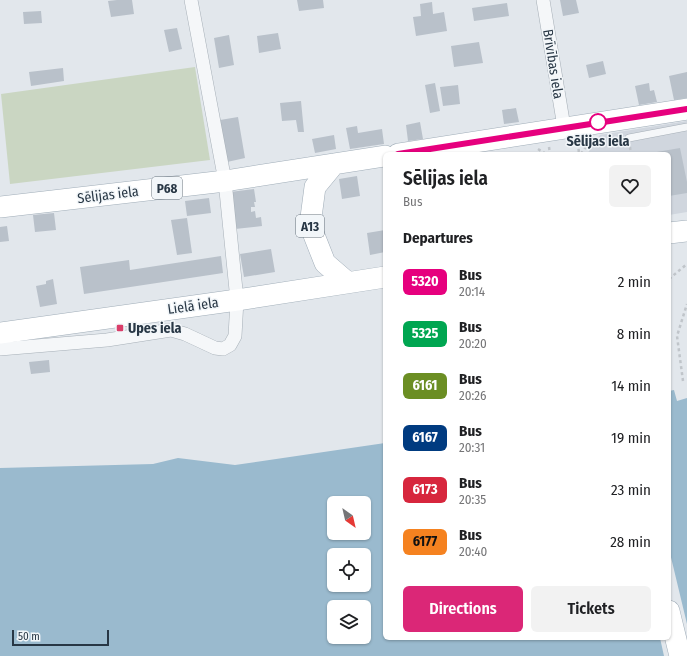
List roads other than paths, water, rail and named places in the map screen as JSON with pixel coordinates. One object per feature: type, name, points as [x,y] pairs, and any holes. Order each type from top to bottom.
[{"type":"main road","points":[[414,152],[637,126],[687,109]]},
{"type":"main road","name":"Sēlijas iela","points":[[0,207],[225,181],[383,156]]},
{"type":"main road","name":"A13","points":[[334,164],[315,187],[310,225],[325,263],[347,282]]},
{"type":"main road","name":"Lielā iela","points":[[0,333],[237,300],[383,277]]},
{"type":"main road","points":[[671,619],[680,656]]},
{"type":"street","points":[[0,350],[107,340],[171,330],[185,334],[215,348],[223,349],[230,344],[235,336],[237,300],[225,181],[191,0]]},
{"type":"street","name":"Brīvības iela","points":[[543,0],[571,133]]},
{"type":"lane","points":[[629,138],[637,126],[687,126]]},
{"type":"water","points":[[674,390],[677,401],[687,398],[687,656],[0,656],[0,468],[153,464],[178,458],[235,465],[383,443],[383,640],[671,640],[671,391]]},
{"type":"place","name":"Sēlijas iela","points":[[598,122]]},
{"type":"place","name":"Upes iela","points":[[120,328]]}]
